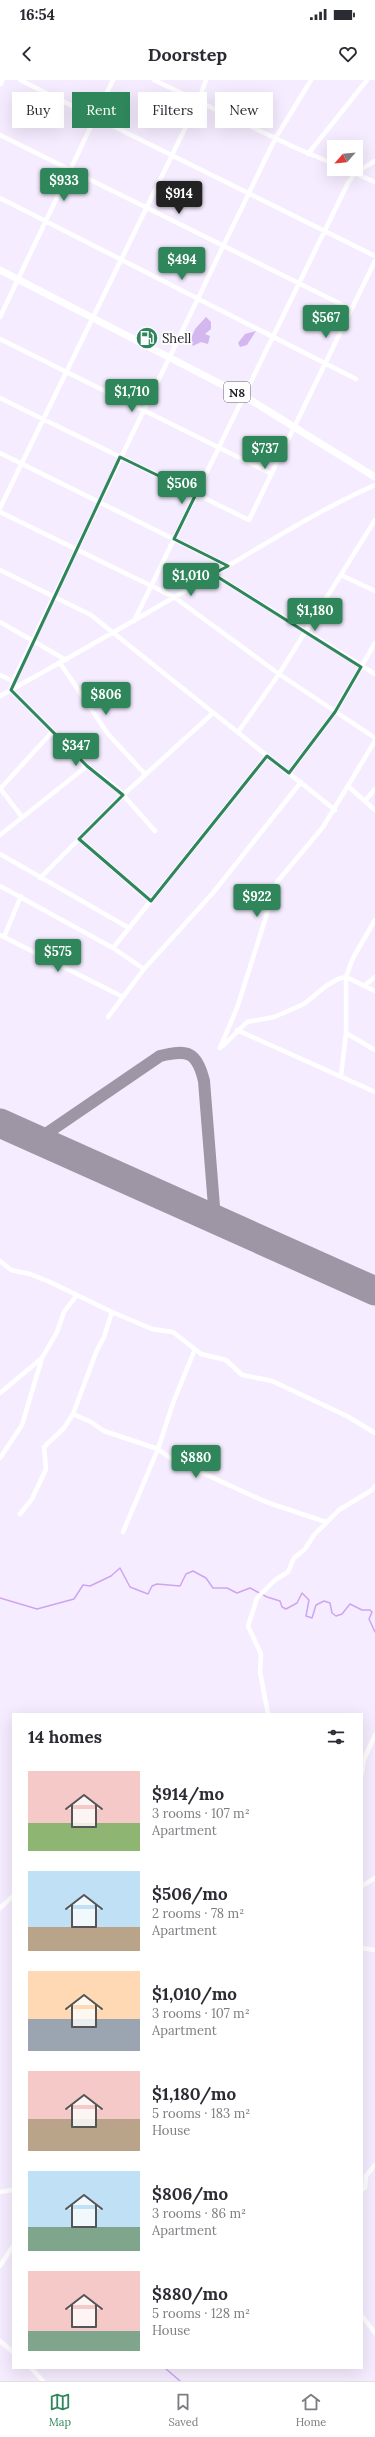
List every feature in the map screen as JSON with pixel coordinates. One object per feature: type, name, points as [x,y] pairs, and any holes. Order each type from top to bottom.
[{"type":"main road","name":"N8","points":[[0,270],[244,396],[375,477]]},
{"type":"street","points":[[20,80],[72,105]]},
{"type":"street","points":[[107,92],[113,80]]},
{"type":"street","points":[[154,80],[178,92]]},
{"type":"street","points":[[202,92],[206,80]]},
{"type":"street","points":[[11,690],[13,681],[168,356],[275,139],[311,80]]},
{"type":"street","points":[[308,154],[367,80]]},
{"type":"street","points":[[207,106],[275,139],[327,161]]},
{"type":"street","points":[[0,317],[91,128]]},
{"type":"street","points":[[118,128],[375,256]]},
{"type":"street","points":[[0,508],[185,128]]},
{"type":"street","points":[[0,135],[351,309]]},
{"type":"street","points":[[363,168],[375,161]]},
{"type":"street","points":[[134,621],[324,231],[352,176]]},
{"type":"street","points":[[361,176],[375,182]]},
{"type":"street","points":[[0,198],[356,379]]},
{"type":"street","points":[[0,398],[249,520],[324,362],[375,261]]},
{"type":"street","points":[[0,339],[272,474]]},
{"type":"street","points":[[0,453],[228,566]]},
{"type":"street","points":[[0,696],[114,633],[290,528],[341,500],[375,485]]},
{"type":"street","points":[[0,512],[174,597],[279,674],[375,740],[335,810],[323,827],[277,882],[237,1008],[220,1048],[247,1022],[274,1017],[304,1004],[326,986],[346,977]]},
{"type":"street","points":[[238,732],[279,674],[375,520]]},
{"type":"street","points":[[0,570],[91,615],[335,810]]},
{"type":"street","points":[[213,574],[305,633],[375,674]]},
{"type":"street","points":[[341,575],[375,591]]},
{"type":"street","points":[[0,622],[33,639],[66,660]]},
{"type":"street","points":[[289,773],[335,712],[375,643]]},
{"type":"street","points":[[60,663],[108,734],[145,774]]},
{"type":"street","points":[[0,675],[13,681]]},
{"type":"street","points":[[11,690],[87,766],[123,795],[155,831]]},
{"type":"street","points":[[40,878],[145,774],[213,713]]},
{"type":"street","points":[[22,817],[0,788],[52,732]]},
{"type":"street","points":[[113,948],[268,756]]},
{"type":"street","points":[[0,835],[87,766]]},
{"type":"street","points":[[108,1017],[144,969],[212,894],[301,782]]},
{"type":"street","points":[[349,787],[375,810]]},
{"type":"street","points":[[365,801],[375,789]]},
{"type":"street","points":[[79,839],[151,901]]},
{"type":"street","points":[[0,854],[129,928]]},
{"type":"street","points":[[0,886],[21,896],[113,948],[144,969]]},
{"type":"street","points":[[21,896],[2,936],[123,997]]},
{"type":"street","points":[[342,1076],[346,1033],[346,977],[352,958],[375,920]]},
{"type":"street","points":[[346,977],[375,991]]},
{"type":"street","points":[[364,986],[375,977]]},
{"type":"street","points":[[238,1030],[375,1092]]},
{"type":"street","points":[[346,1033],[375,1050]]},
{"type":"street","points":[[0,1261],[11,1270],[30,1274],[112,1312],[152,1328],[173,1332],[201,1354],[226,1360],[242,1375],[272,1381],[347,1416],[375,1433]]},
{"type":"street","points":[[0,1458],[22,1425],[42,1358],[57,1332],[64,1312],[77,1295]]},
{"type":"street","points":[[20,1514],[32,1499],[46,1469],[44,1447],[64,1428],[72,1414],[97,1350],[104,1337],[112,1312]]},
{"type":"street","points":[[123,1532],[158,1449],[173,1403],[195,1349]]},
{"type":"street","points":[[0,1393],[42,1358]]},
{"type":"street","points":[[72,1414],[91,1422],[104,1431],[158,1449],[170,1458],[246,1491],[254,1497],[326,1522]]},
{"type":"street","points":[[268,1713],[260,1672],[261,1654],[248,1626],[257,1598],[261,1597],[275,1580],[288,1572],[294,1558],[305,1549],[314,1535],[326,1522],[339,1510],[372,1490],[375,1486]]},
{"type":"street","points":[[363,1766],[364,1759],[375,1735]]},
{"type":"street","points":[[363,1885],[375,1878]]},
{"type":"street","points":[[0,1908],[12,1897]]},
{"type":"street","points":[[363,1948],[375,1950]]},
{"type":"street","points":[[363,2189],[365,2188],[366,2176],[375,2165]]},
{"type":"street","points":[[0,2192],[12,2190]]},
{"type":"street","points":[[0,2266],[12,2248]]},
{"type":"street","points":[[363,2317],[375,2333]]},
{"type":"street","points":[[0,2342],[12,2351]]},
{"type":"street","points":[[32,2369],[43,2381]]},
{"type":"highlighted area","points":[[120,457],[196,494],[174,539],[228,566],[213,574],[361,667],[335,712],[289,773],[267,756],[151,901],[79,839],[123,795],[87,766],[11,690]]},
{"type":"shaded area","points":[[206,317],[211,322],[211,329],[205,334],[210,336],[208,344],[201,342],[193,346],[190,341],[195,329]]},
{"type":"shaded area","points":[[256,331],[247,345],[240,347],[238,343],[245,334]]},
{"type":"waterway","points":[[0,1598],[37,1609],[74,1599],[83,1585],[90,1586],[111,1576],[120,1568],[130,1587],[148,1594],[152,1586],[157,1584],[180,1586],[186,1574],[193,1571],[206,1578],[213,1588],[227,1588],[237,1593],[250,1588],[267,1597],[280,1601],[282,1607],[286,1609],[297,1603],[302,1593],[309,1600],[306,1616],[312,1618],[316,1605],[324,1601],[330,1603],[332,1613],[336,1616],[342,1614],[350,1604],[362,1610],[370,1610],[372,1612],[369,1619],[375,1632]]},
{"type":"waterway","points":[[166,2369],[180,2381]]},
{"type":"taxiway","points":[[37,1140],[160,1056],[178,1053],[190,1055],[198,1064],[204,1081],[215,1219]]},
{"type":"runway","points":[[0,1123],[375,1291]]},
{"type":"place","name":"Shell","points":[[147,338]]}]
